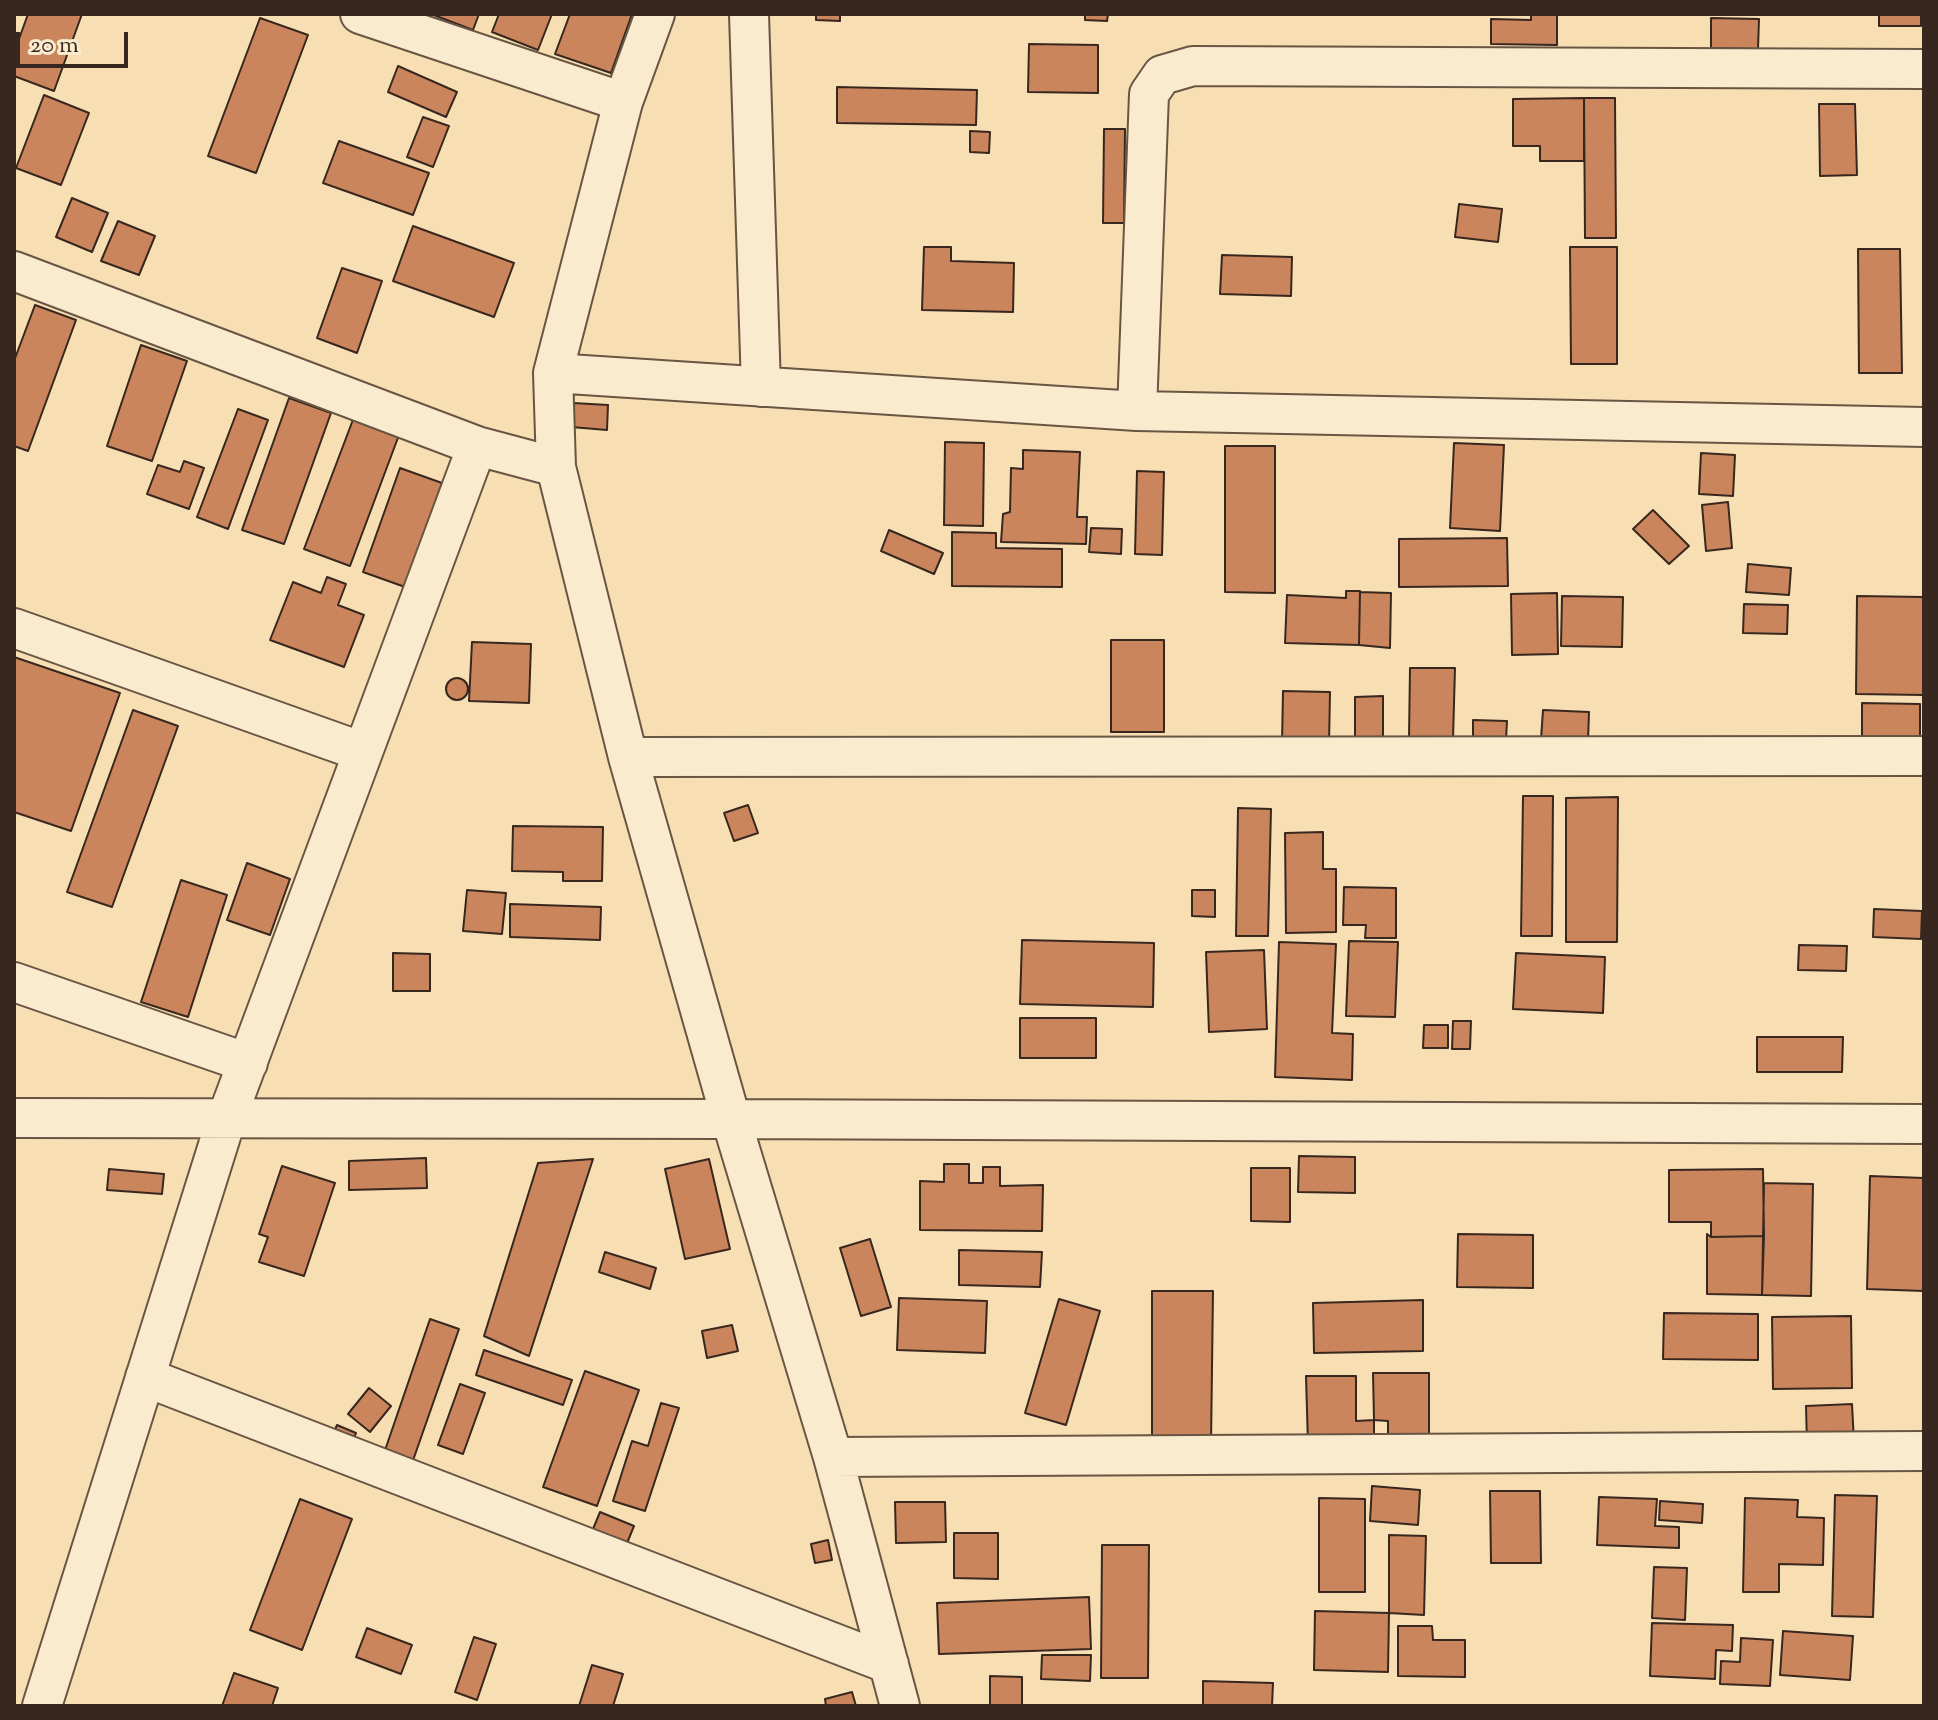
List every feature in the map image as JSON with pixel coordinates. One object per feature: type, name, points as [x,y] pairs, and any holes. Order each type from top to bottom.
[{"type":"street","points":[[360,14],[623,102]]},
{"type":"street","points":[[655,14],[623,102],[553,373],[556,467],[628,757],[731,1119],[833,1457],[900,1706]]},
{"type":"street","points":[[749,14],[761,387]]},
{"type":"street","points":[[1137,411],[1149,94],[1162,75],[1193,66],[1924,69]]},
{"type":"street","points":[[14,271],[477,446],[556,467]]},
{"type":"street","points":[[553,373],[1137,411],[1924,427]]},
{"type":"street","points":[[42,1706],[226,1120],[477,446]]},
{"type":"street","points":[[14,628],[363,752]]},
{"type":"street","points":[[628,757],[1924,756]]},
{"type":"street","points":[[14,982],[248,1063]]},
{"type":"street","points":[[14,1118],[1924,1124]]},
{"type":"street","points":[[145,1377],[889,1664]]},
{"type":"street","points":[[833,1457],[1924,1451]]},
{"type":"building","points":[[28,14],[82,14],[54,91],[14,76],[14,53]]},
{"type":"building","points":[[431,14],[479,14],[473,30]]},
{"type":"building","points":[[499,14],[552,14],[538,50],[492,32]]},
{"type":"building","points":[[570,14],[632,14],[611,73],[555,54]]},
{"type":"building","points":[[816,14],[840,14],[840,21],[816,20]]},
{"type":"building","points":[[1085,14],[1108,14],[1107,21],[1085,20]]},
{"type":"building","points":[[1531,14],[1557,14],[1557,45],[1491,44],[1491,19],[1531,20]]},
{"type":"building","points":[[1879,14],[1921,14],[1921,26],[1879,26]]},
{"type":"building","points":[[260,18],[308,35],[256,173],[208,156]]},
{"type":"building","points":[[1711,18],[1759,19],[1758,49],[1711,48]]},
{"type":"building","points":[[1029,44],[1098,45],[1098,93],[1028,92]]},
{"type":"building","points":[[398,66],[457,92],[446,117],[388,92]]},
{"type":"building","points":[[837,87],[977,90],[976,125],[837,123]]},
{"type":"building","points":[[44,95],[89,113],[61,185],[16,168]]},
{"type":"building","points":[[1584,98],[1584,161],[1540,161],[1540,146],[1513,146],[1513,99]]},
{"type":"building","points":[[1584,98],[1615,98],[1616,238],[1585,238]]},
{"type":"building","points":[[1819,104],[1855,104],[1857,175],[1820,176]]},
{"type":"building","points":[[423,117],[449,126],[433,167],[407,157]]},
{"type":"building","points":[[1104,129],[1125,129],[1124,223],[1103,223]]},
{"type":"building","points":[[970,131],[990,132],[989,153],[970,152]]},
{"type":"building","points":[[339,141],[429,173],[413,215],[323,183]]},
{"type":"building","points":[[72,198],[108,213],[92,252],[56,237]]},
{"type":"building","points":[[1459,204],[1502,209],[1498,242],[1455,237]]},
{"type":"building","points":[[118,221],[155,236],[139,275],[101,261]]},
{"type":"building","points":[[413,226],[514,263],[494,317],[393,281]]},
{"type":"building","points":[[924,247],[951,247],[951,261],[1014,263],[1013,312],[922,310]]},
{"type":"building","points":[[1570,247],[1617,247],[1617,364],[1571,364]]},
{"type":"building","points":[[1858,249],[1900,249],[1902,373],[1859,373]]},
{"type":"building","points":[[1222,255],[1292,257],[1291,296],[1220,294]]},
{"type":"building","points":[[342,268],[382,281],[357,353],[317,338]]},
{"type":"building","points":[[35,305],[76,320],[28,451],[14,446],[14,361]]},
{"type":"building","points":[[141,345],[187,361],[152,461],[107,446]]},
{"type":"building","points":[[289,398],[331,413],[284,544],[242,530]]},
{"type":"building","points":[[573,403],[608,405],[607,430],[571,427]]},
{"type":"building","points":[[238,409],[268,420],[228,529],[197,517]]},
{"type":"building","points":[[354,417],[399,435],[350,566],[304,549]]},
{"type":"building","points":[[945,442],[984,443],[983,526],[944,525]]},
{"type":"building","points":[[1454,443],[1504,445],[1500,531],[1450,528]]},
{"type":"building","points":[[1225,446],[1275,446],[1275,593],[1225,592]]},
{"type":"building","points":[[1023,450],[1080,452],[1077,517],[1087,517],[1086,544],[1001,542],[1003,514],[1010,512],[1011,468],[1023,469]]},
{"type":"building","points":[[1701,453],[1735,455],[1733,496],[1699,494]]},
{"type":"building","points":[[184,461],[204,468],[189,509],[147,494],[158,465],[180,472]]},
{"type":"building","points":[[400,468],[442,483],[405,587],[363,572]]},
{"type":"building","points":[[1137,471],[1164,472],[1162,555],[1135,554]]},
{"type":"building","points":[[1728,502],[1732,548],[1706,551],[1702,505]]},
{"type":"building","points":[[1653,510],[1689,546],[1669,564],[1633,529]]},
{"type":"building","points":[[1091,528],[1122,529],[1121,554],[1089,552]]},
{"type":"building","points":[[889,530],[943,553],[934,574],[881,551]]},
{"type":"building","points":[[952,532],[996,533],[996,548],[1062,549],[1062,587],[952,586]]},
{"type":"building","points":[[1507,538],[1508,586],[1399,587],[1399,539]]},
{"type":"building","points":[[1748,564],[1791,568],[1789,595],[1746,592]]},
{"type":"building","points":[[327,577],[346,584],[338,605],[364,615],[344,667],[270,640],[293,582],[321,593]]},
{"type":"building","points":[[1346,591],[1360,591],[1359,645],[1285,643],[1287,595],[1346,598]]},
{"type":"building","points":[[1360,592],[1391,593],[1390,648],[1359,645]]},
{"type":"building","points":[[1557,593],[1558,654],[1512,655],[1511,594]]},
{"type":"building","points":[[1562,596],[1623,597],[1622,647],[1561,646]]},
{"type":"building","points":[[1857,596],[1924,597],[1924,695],[1856,694]]},
{"type":"building","points":[[1744,604],[1788,605],[1787,634],[1743,633]]},
{"type":"building","points":[[1111,640],[1164,640],[1164,732],[1111,732]]},
{"type":"building","points":[[472,642],[531,644],[529,703],[469,701]]},
{"type":"building","points":[[14,657],[120,693],[71,831],[14,812]]},
{"type":"building","points":[[1410,668],[1455,668],[1453,739],[1409,738]]},
{"type":"building","points":[[457,678],[465,681],[468,689],[465,697],[457,700],[449,697],[446,689],[449,681]]},
{"type":"building","points":[[1283,691],[1330,692],[1329,744],[1282,743]]},
{"type":"building","points":[[1383,696],[1383,739],[1355,740],[1355,697]]},
{"type":"building","points":[[1862,703],[1920,704],[1920,746],[1862,746]]},
{"type":"building","points":[[133,710],[178,726],[112,907],[67,892]]},
{"type":"building","points":[[1543,710],[1589,712],[1588,741],[1541,739]]},
{"type":"building","points":[[1473,720],[1507,721],[1506,740],[1473,739]]},
{"type":"building","points":[[1523,796],[1553,796],[1552,936],[1521,936]]},
{"type":"building","points":[[1618,797],[1617,942],[1566,942],[1566,798]]},
{"type":"building","points":[[748,805],[758,833],[734,841],[724,813]]},
{"type":"building","points":[[1238,808],[1271,809],[1268,936],[1236,936]]},
{"type":"building","points":[[513,826],[603,827],[602,881],[563,881],[563,872],[512,871]]},
{"type":"building","points":[[1323,832],[1323,869],[1336,869],[1336,932],[1286,933],[1285,833]]},
{"type":"building","points":[[247,863],[290,879],[270,935],[227,920]]},
{"type":"building","points":[[181,880],[227,895],[188,1017],[141,1002]]},
{"type":"building","points":[[1344,887],[1396,888],[1396,938],[1365,938],[1366,925],[1343,925]]},
{"type":"building","points":[[467,890],[506,893],[502,934],[463,931]]},
{"type":"building","points":[[1192,890],[1215,890],[1215,917],[1192,916]]},
{"type":"building","points":[[510,904],[601,907],[600,940],[510,937]]},
{"type":"building","points":[[1874,909],[1922,911],[1921,939],[1873,937]]},
{"type":"building","points":[[1022,940],[1154,943],[1153,1007],[1020,1004]]},
{"type":"building","points":[[1349,941],[1398,942],[1395,1017],[1346,1016]]},
{"type":"building","points":[[1279,942],[1336,944],[1332,1033],[1353,1034],[1352,1080],[1275,1077]]},
{"type":"building","points":[[1799,945],[1847,946],[1846,971],[1798,970]]},
{"type":"building","points":[[1264,950],[1267,1029],[1209,1032],[1206,952]]},
{"type":"building","points":[[393,953],[430,954],[430,991],[393,991]]},
{"type":"building","points":[[1516,953],[1605,957],[1603,1013],[1513,1009]]},
{"type":"building","points":[[1020,1018],[1096,1018],[1096,1058],[1020,1058]]},
{"type":"building","points":[[1453,1021],[1471,1021],[1470,1049],[1452,1049]]},
{"type":"building","points":[[1424,1025],[1448,1025],[1448,1048],[1423,1048]]},
{"type":"building","points":[[1757,1037],[1843,1037],[1842,1072],[1757,1072]]},
{"type":"building","points":[[1299,1156],[1355,1157],[1355,1193],[1298,1192]]},
{"type":"building","points":[[426,1158],[427,1188],[349,1190],[349,1161]]},
{"type":"building","points":[[593,1159],[529,1356],[484,1336],[538,1163]]},
{"type":"building","points":[[709,1159],[730,1249],[685,1259],[665,1169]]},
{"type":"building","points":[[944,1164],[969,1164],[969,1183],[983,1183],[983,1167],[1000,1167],[1000,1186],[1043,1185],[1042,1231],[920,1230],[920,1181],[944,1182]]},
{"type":"building","points":[[282,1166],[335,1183],[304,1276],[259,1262],[268,1237],[259,1234]]},
{"type":"building","points":[[1251,1168],[1290,1168],[1290,1222],[1251,1221]]},
{"type":"building","points":[[109,1169],[164,1174],[162,1194],[107,1190]]},
{"type":"building","points":[[1763,1169],[1764,1236],[1711,1237],[1711,1222],[1669,1222],[1669,1170]]},
{"type":"building","points":[[1870,1176],[1924,1178],[1924,1291],[1867,1289]]},
{"type":"building","points":[[1764,1183],[1813,1184],[1811,1296],[1762,1295]]},
{"type":"building","points":[[1458,1234],[1533,1235],[1533,1288],[1457,1287]]},
{"type":"building","points":[[1707,1234],[1711,1237],[1764,1236],[1762,1295],[1707,1294]]},
{"type":"building","points":[[870,1239],[891,1307],[861,1316],[840,1248]]},
{"type":"building","points":[[959,1250],[1042,1252],[1040,1287],[959,1285]]},
{"type":"building","points":[[605,1252],[656,1268],[650,1289],[599,1272]]},
{"type":"building","points":[[1152,1291],[1213,1291],[1211,1444],[1152,1444]]},
{"type":"building","points":[[899,1298],[987,1301],[985,1353],[897,1350]]},
{"type":"building","points":[[1059,1299],[1100,1311],[1066,1425],[1025,1413]]},
{"type":"building","points":[[1423,1300],[1423,1351],[1314,1353],[1313,1303]]},
{"type":"building","points":[[1664,1313],[1758,1314],[1758,1360],[1663,1359]]},
{"type":"building","points":[[1851,1316],[1852,1388],[1773,1389],[1772,1317]]},
{"type":"building","points":[[430,1319],[459,1329],[410,1469],[382,1459]]},
{"type":"building","points":[[732,1325],[738,1351],[707,1358],[702,1331]]},
{"type":"building","points":[[484,1350],[572,1380],[563,1405],[476,1375]]},
{"type":"building","points":[[585,1371],[639,1390],[597,1506],[543,1487]]},
{"type":"building","points":[[1373,1373],[1429,1373],[1429,1444],[1388,1443],[1388,1421],[1374,1420]]},
{"type":"building","points":[[1306,1376],[1356,1376],[1356,1421],[1374,1420],[1374,1444],[1308,1445]]},
{"type":"building","points":[[460,1384],[485,1393],[463,1454],[438,1445]]},
{"type":"building","points":[[369,1388],[391,1406],[370,1432],[348,1414]]},
{"type":"building","points":[[661,1403],[679,1408],[645,1511],[613,1501],[632,1441],[648,1446]]},
{"type":"building","points":[[1852,1404],[1854,1442],[1807,1445],[1806,1406]]},
{"type":"building","points":[[337,1425],[356,1433],[349,1449],[330,1441]]},
{"type":"building","points":[[1372,1486],[1420,1490],[1418,1525],[1370,1521]]},
{"type":"building","points":[[1490,1491],[1540,1491],[1541,1563],[1491,1563]]},
{"type":"building","points":[[1835,1495],[1877,1496],[1873,1617],[1832,1616]]},
{"type":"building","points":[[1599,1497],[1657,1499],[1655,1526],[1679,1527],[1679,1548],[1597,1545]]},
{"type":"building","points":[[1319,1498],[1365,1499],[1365,1592],[1319,1592]]},
{"type":"building","points":[[1745,1498],[1798,1500],[1797,1517],[1824,1518],[1823,1565],[1779,1564],[1779,1592],[1743,1592]]},
{"type":"building","points":[[300,1499],[352,1519],[302,1650],[250,1630]]},
{"type":"building","points":[[1660,1501],[1703,1504],[1702,1523],[1659,1520]]},
{"type":"building","points":[[895,1502],[945,1502],[946,1542],[896,1543]]},
{"type":"building","points":[[600,1512],[634,1526],[625,1548],[591,1534]]},
{"type":"building","points":[[954,1533],[998,1533],[998,1579],[954,1578]]},
{"type":"building","points":[[1389,1535],[1426,1536],[1424,1615],[1389,1613]]},
{"type":"building","points":[[828,1540],[832,1560],[815,1563],[811,1544]]},
{"type":"building","points":[[1102,1545],[1149,1545],[1148,1678],[1101,1678]]},
{"type":"building","points":[[1654,1567],[1687,1568],[1685,1620],[1652,1618]]},
{"type":"building","points":[[1089,1597],[1091,1649],[939,1654],[937,1603]]},
{"type":"building","points":[[1315,1611],[1389,1613],[1388,1672],[1314,1670]]},
{"type":"building","points":[[1652,1623],[1733,1625],[1732,1651],[1716,1650],[1715,1679],[1650,1676]]},
{"type":"building","points":[[1398,1626],[1432,1626],[1433,1640],[1465,1640],[1465,1677],[1398,1676]]},
{"type":"building","points":[[367,1628],[412,1645],[401,1674],[356,1657]]},
{"type":"building","points":[[1783,1631],[1853,1636],[1850,1680],[1780,1675]]},
{"type":"building","points":[[474,1637],[496,1644],[477,1700],[455,1692]]},
{"type":"building","points":[[1741,1638],[1773,1640],[1770,1686],[1720,1684],[1721,1661],[1740,1662]]},
{"type":"building","points":[[1042,1655],[1091,1655],[1090,1681],[1041,1679]]},
{"type":"building","points":[[592,1665],[623,1674],[613,1706],[579,1706]]},
{"type":"building","points":[[234,1673],[278,1688],[272,1706],[222,1706]]},
{"type":"building","points":[[990,1676],[1022,1677],[1022,1706],[990,1706]]},
{"type":"building","points":[[1203,1681],[1273,1683],[1272,1706],[1203,1706]]},
{"type":"building","points":[[852,1692],[856,1706],[826,1706],[825,1699]]}]
